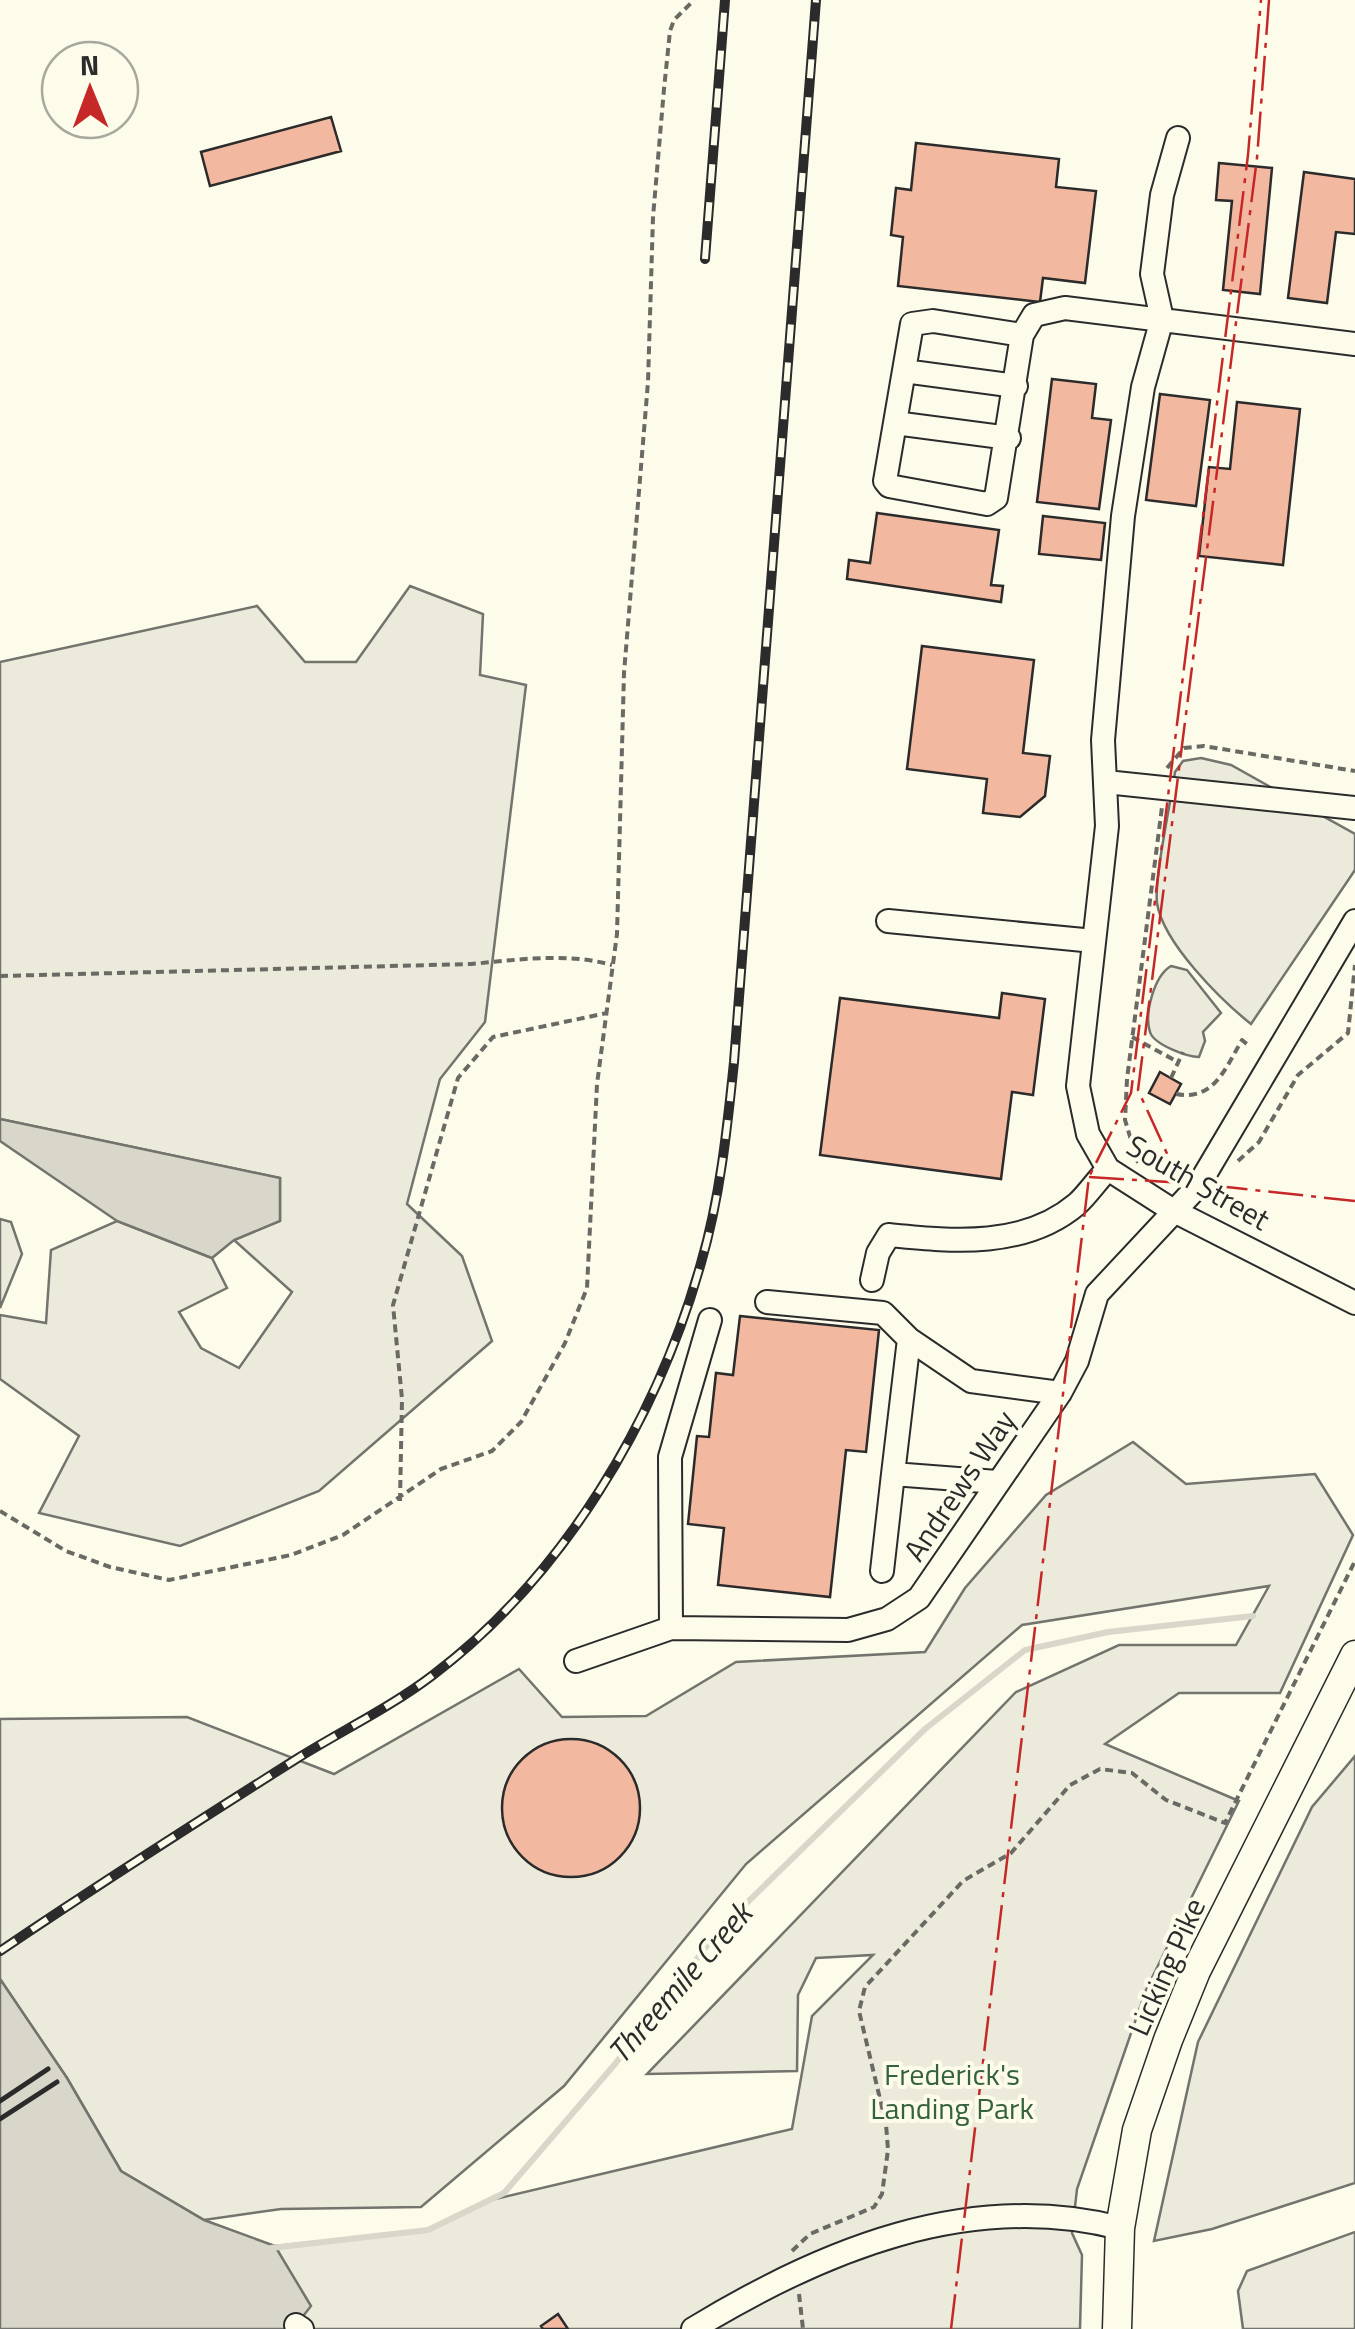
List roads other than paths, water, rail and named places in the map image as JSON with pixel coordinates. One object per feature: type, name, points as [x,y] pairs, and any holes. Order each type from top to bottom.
[{"type":"main road","name":"Licking Pike","points":[[1117,2329],[1120,2228],[1137,2130],[1196,1971],[1345,1700],[1355,1655]]},
{"type":"street","points":[[1162,320],[1152,274],[1162,195],[1178,138]]},
{"type":"street","points":[[1022,336],[922,321],[912,324],[885,481],[889,486],[987,504],[996,498],[1022,336],[1034,315],[1065,308],[1355,344]]},
{"type":"street","name":"South Street","points":[[1162,320],[1143,387],[1123,516],[1103,740],[1107,826],[1078,1086],[1088,1134],[1108,1169],[1172,1210],[1355,1303]]},
{"type":"street","points":[[904,371],[1016,386]]},
{"type":"street","points":[[895,423],[1008,438]]},
{"type":"street","points":[[1106,782],[1355,808]]},
{"type":"street","points":[[888,920],[1094,942]]},
{"type":"street","name":"Andrews Way","points":[[576,1660],[671,1628],[848,1630],[887,1619],[919,1598],[939,1575],[997,1482],[1060,1394],[1076,1361],[1097,1294],[1198,1186],[1355,921]]},
{"type":"street","points":[[872,1280],[878,1254],[889,1235],[975,1242],[1013,1235],[1070,1209],[1108,1169]]},
{"type":"street","points":[[767,1302],[883,1314],[909,1340],[971,1381],[1060,1394]]},
{"type":"street","points":[[671,1628],[670,1458],[710,1320]]},
{"type":"street","points":[[882,1570],[909,1340]]},
{"type":"street","points":[[894,1474],[997,1482]]},
{"type":"street","points":[[693,2329],[738,2301],[825,2262],[946,2222],[987,2214],[1061,2215],[1120,2228]]},
{"type":"waterway","name":"Threemile Creek","points":[[271,2248],[428,2230],[504,2193],[615,2064],[720,1929],[925,1729],[1025,1650],[1108,1632],[1253,1616]]},
{"type":"railway","points":[[705,259],[725,0]]},
{"type":"railway","points":[[0,1951],[261,1782],[401,1698],[480,1635],[524,1591],[564,1542],[600,1490],[659,1379],[708,1238],[729,1113],[816,0]]},
{"type":"park label","name":"Frederick's Landing Park","points":[[952,2092]]}]
